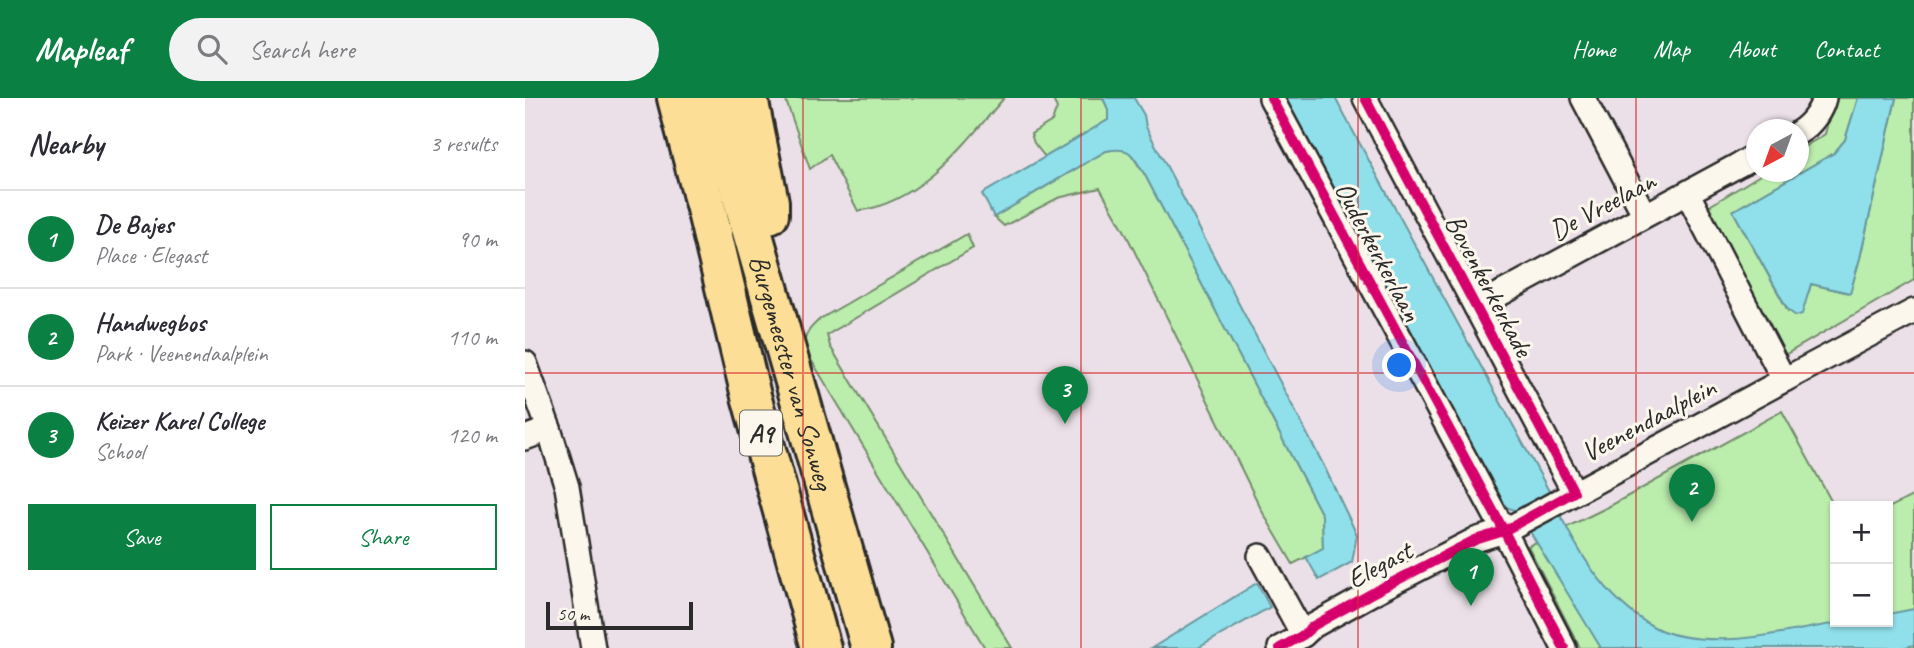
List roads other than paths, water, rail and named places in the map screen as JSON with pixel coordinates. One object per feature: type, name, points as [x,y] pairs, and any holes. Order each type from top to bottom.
[{"type":"highway","name":"A9","points":[[652,98],[675,175],[708,216]]},
{"type":"highway","name":"Burgemeester van Sonweg","points":[[677,98],[751,396],[821,648]]},
{"type":"highway","name":"Burgemeester van Sonweg","points":[[714,98],[871,648]]},
{"type":"highway","name":"A9","points":[[748,98],[769,202],[771,296]]},
{"type":"street","name":"Ouderkerkerlaan","points":[[1271,98],[1513,527],[1564,648]]},
{"type":"street","name":"Bovenkerkerkade","points":[[1365,98],[1476,307],[1569,495]]},
{"type":"street","points":[[1583,98],[1644,214]]},
{"type":"street","points":[[1809,123],[1822,107],[1824,98]]},
{"type":"street","name":"De Vreelaan","points":[[1476,307],[1746,161]]},
{"type":"street","points":[[1688,194],[1784,380]]},
{"type":"street","name":"Veenendaalplein","points":[[1513,527],[1914,311]]},
{"type":"street","points":[[525,363],[567,487],[593,648]]},
{"type":"street","points":[[525,438],[549,429]]},
{"type":"street","name":"Elegast","points":[[1280,648],[1376,591],[1475,540],[1513,527]]},
{"type":"street","points":[[1260,556],[1303,635]]},
{"type":"water","points":[[1103,98],[1134,98],[1144,115],[1146,127],[1324,466],[1357,535],[1352,562],[1319,580],[1306,557],[1323,548],[1322,515],[1134,157],[1126,151],[1106,151],[994,217],[982,194],[1108,120],[1108,109]]},
{"type":"water","points":[[1277,98],[1335,98],[1579,550],[1605,586],[1636,616],[1663,631],[1682,636],[1733,639],[1830,624],[1830,627],[1893,627],[1893,613],[1914,609],[1914,645],[1902,648],[1601,648],[1518,512],[1502,505]]},
{"type":"water","points":[[1858,98],[1896,98],[1850,293],[1811,284],[1802,314],[1796,316],[1788,310],[1733,211],[1784,182],[1809,182],[1809,167],[1834,153],[1845,140]]},
{"type":"water","points":[[1257,583],[1270,607],[1198,648],[1152,648]]},
{"type":"place","name":"Keizer Karel College","points":[[1065,424]]},
{"type":"place","name":"Handwegbos","points":[[1692,522]]},
{"type":"place","name":"De Bajes","points":[[1471,606]]}]
